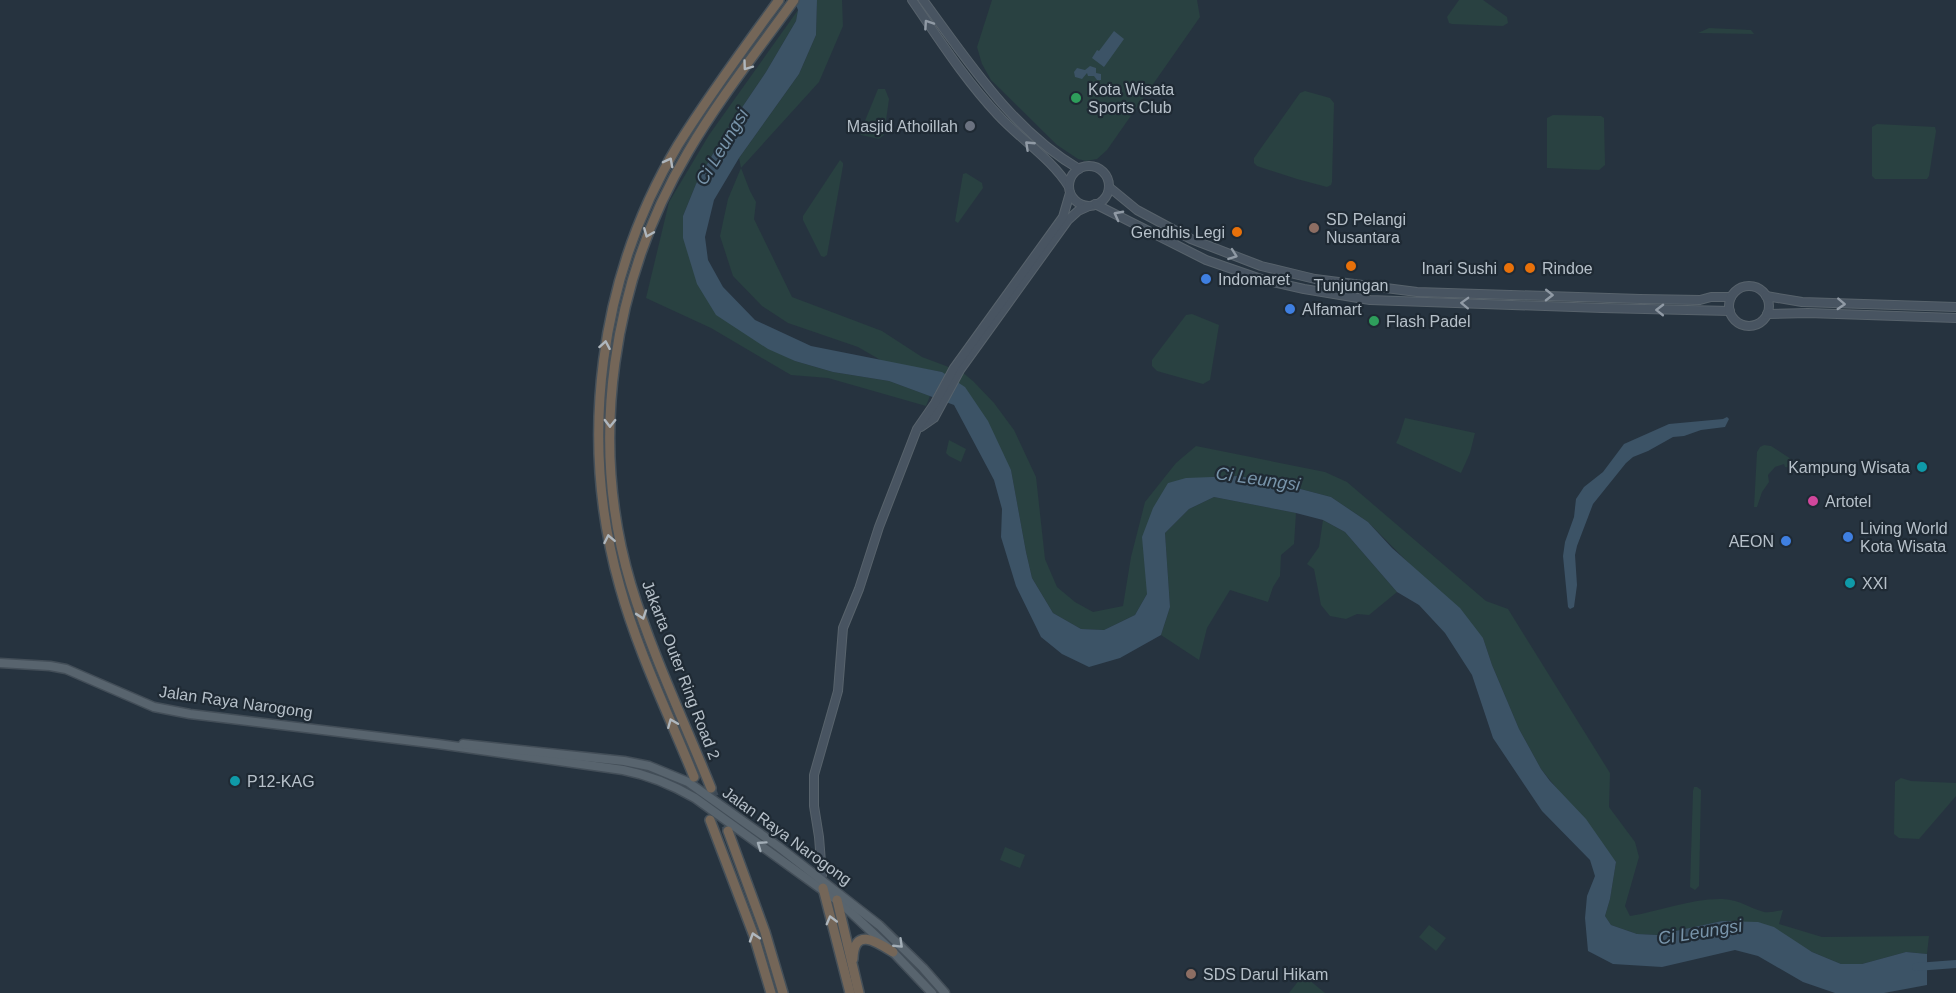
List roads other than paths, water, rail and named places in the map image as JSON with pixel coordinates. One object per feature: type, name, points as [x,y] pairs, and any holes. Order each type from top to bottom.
[{"type":"highway","name":"Jakarta Outer Ring Road 2","points":[[694,777],[637,638],[620,587],[610,543],[602,504],[598,453],[603,359],[620,278],[634,236],[651,197],[677,147],[779,0]]},
{"type":"highway","name":"Jakarta Outer Ring Road 2","points":[[711,788],[648,633],[631,584],[614,502],[610,452],[615,360],[631,281],[645,239],[662,202],[694,142],[720,102],[794,0]]},
{"type":"highway","points":[[710,820],[754,936],[771,993]]},
{"type":"highway","points":[[728,831],[765,932],[783,993]]},
{"type":"highway","points":[[825,886],[850,993]]},
{"type":"highway","points":[[839,897],[859,993]]},
{"type":"highway","points":[[853,969],[854,949],[862,940],[874,939],[893,952]]},
{"type":"main road","name":"Jalan Raya Narogong","points":[[0,663],[66,669],[154,707],[182,712],[438,744],[649,775],[695,798],[825,886]]},
{"type":"main road","name":"Jalan Raya Narogong","points":[[438,744],[474,744],[624,761],[650,766],[688,782],[779,847],[839,897],[879,925],[945,993]]},
{"type":"main road","points":[[779,847],[822,875],[866,910],[879,925]]},
{"type":"main road","name":"Jalan Raya Narogong","points":[[839,897],[932,993]]},
{"type":"street","points":[[912,0],[967,78],[998,115],[1059,172],[1078,202],[1092,205],[1190,256],[1301,292],[1370,300],[1730,311]]},
{"type":"street","points":[[923,0],[976,71],[1011,113],[1045,146],[1078,169]]},
{"type":"street","points":[[953,377],[954,368],[1063,217],[1071,177],[1078,169],[1087,166],[1096,167],[1106,176],[1109,187],[1137,210],[1194,238],[1261,266],[1371,288],[1417,292],[1700,300],[1711,297],[1731,297],[1741,288],[1751,286],[1767,296],[1802,302],[1956,307]]},
{"type":"street","points":[[822,875],[814,806],[814,775],[839,685],[843,628],[917,429],[938,405],[953,377],[1068,220],[1078,211],[1104,198],[1109,187]]},
{"type":"street","points":[[1370,300],[1371,288]]},
{"type":"street","points":[[1517,294],[1525,288]]},
{"type":"street","points":[[1621,291],[1627,298]]},
{"type":"street","points":[[1731,297],[1730,311],[1739,323],[1749,326],[1760,322],[1767,314],[1767,296]]},
{"type":"street","points":[[1503,304],[1509,311]]},
{"type":"street","points":[[1767,314],[1808,313],[1956,318]]},
{"type":"street","points":[[813,868],[817,862],[817,832]]},
{"type":"water","points":[[794,0],[817,0],[816,35],[799,74],[739,158],[714,200],[705,237],[708,260],[723,287],[755,320],[811,346],[942,372],[965,387],[988,421],[1011,470],[1032,578],[1053,613],[1081,629],[1104,630],[1135,615],[1147,594],[1142,537],[1153,508],[1168,483],[1186,478],[1238,476],[1270,481],[1331,497],[1368,522],[1392,548],[1460,608],[1483,638],[1519,729],[1541,769],[1586,819],[1616,862],[1605,916],[1611,925],[1637,934],[1657,935],[1722,921],[1758,922],[1774,927],[1812,952],[1841,964],[1862,964],[1906,952],[1927,954],[1927,985],[1884,993],[1835,993],[1803,982],[1758,956],[1735,950],[1662,967],[1613,964],[1588,951],[1585,918],[1587,896],[1595,876],[1590,860],[1542,811],[1493,738],[1472,675],[1445,633],[1419,605],[1397,592],[1345,532],[1323,520],[1214,497],[1189,509],[1165,533],[1170,607],[1161,635],[1120,658],[1089,667],[1062,654],[1041,637],[1016,586],[1001,537],[1002,509],[994,480],[954,405],[889,381],[833,372],[795,361],[768,349],[716,315],[697,284],[683,238],[683,216],[696,184],[724,134],[766,72],[796,21],[798,10]]},
{"type":"water","points":[[1114,31],[1124,39],[1104,67],[1092,58]]},
{"type":"water","points":[[1090,66],[1096,68],[1096,73],[1101,74],[1101,80],[1088,76],[1087,73],[1082,79],[1075,77],[1074,72],[1077,68],[1085,70]]},
{"type":"water","points":[[1727,417],[1729,419],[1725,427],[1673,437],[1633,457],[1626,463],[1593,504],[1575,555],[1577,585],[1574,607],[1570,609],[1563,556],[1565,542],[1574,517],[1576,499],[1584,487],[1603,472],[1624,444],[1669,424]]},
{"type":"waterway","name":"Ci Leungsi","points":[[1916,967],[1956,964]]},
{"type":"tunnel","points":[[711,788],[728,831]]},
{"type":"place","name":"Kota Wisata Sports Club","points":[[1076,98]]},
{"type":"place","name":"Masjid Athoillah","points":[[970,126]]},
{"type":"place","name":"SD Pelangi Nusantara","points":[[1314,228]]},
{"type":"place","name":"Gendhis Legi","points":[[1237,232]]},
{"type":"place","name":"Tunjungan","points":[[1351,266]]},
{"type":"place","name":"Inari Sushi","points":[[1509,268]]},
{"type":"place","name":"Rindoe","points":[[1530,268]]},
{"type":"place","name":"Indomaret","points":[[1206,279]]},
{"type":"place","name":"Alfamart","points":[[1290,309]]},
{"type":"place","name":"Flash Padel","points":[[1374,321]]},
{"type":"place","name":"Kampung Wisata","points":[[1922,467]]},
{"type":"place","name":"Artotel","points":[[1813,501]]},
{"type":"place","name":"Living World Kota Wisata","points":[[1848,537]]},
{"type":"place","name":"AEON","points":[[1786,541]]},
{"type":"place","name":"XXI","points":[[1850,583]]},
{"type":"place","name":"P12-KAG","points":[[235,781]]},
{"type":"place","name":"SDS Darul Hikam","points":[[1191,974]]}]
